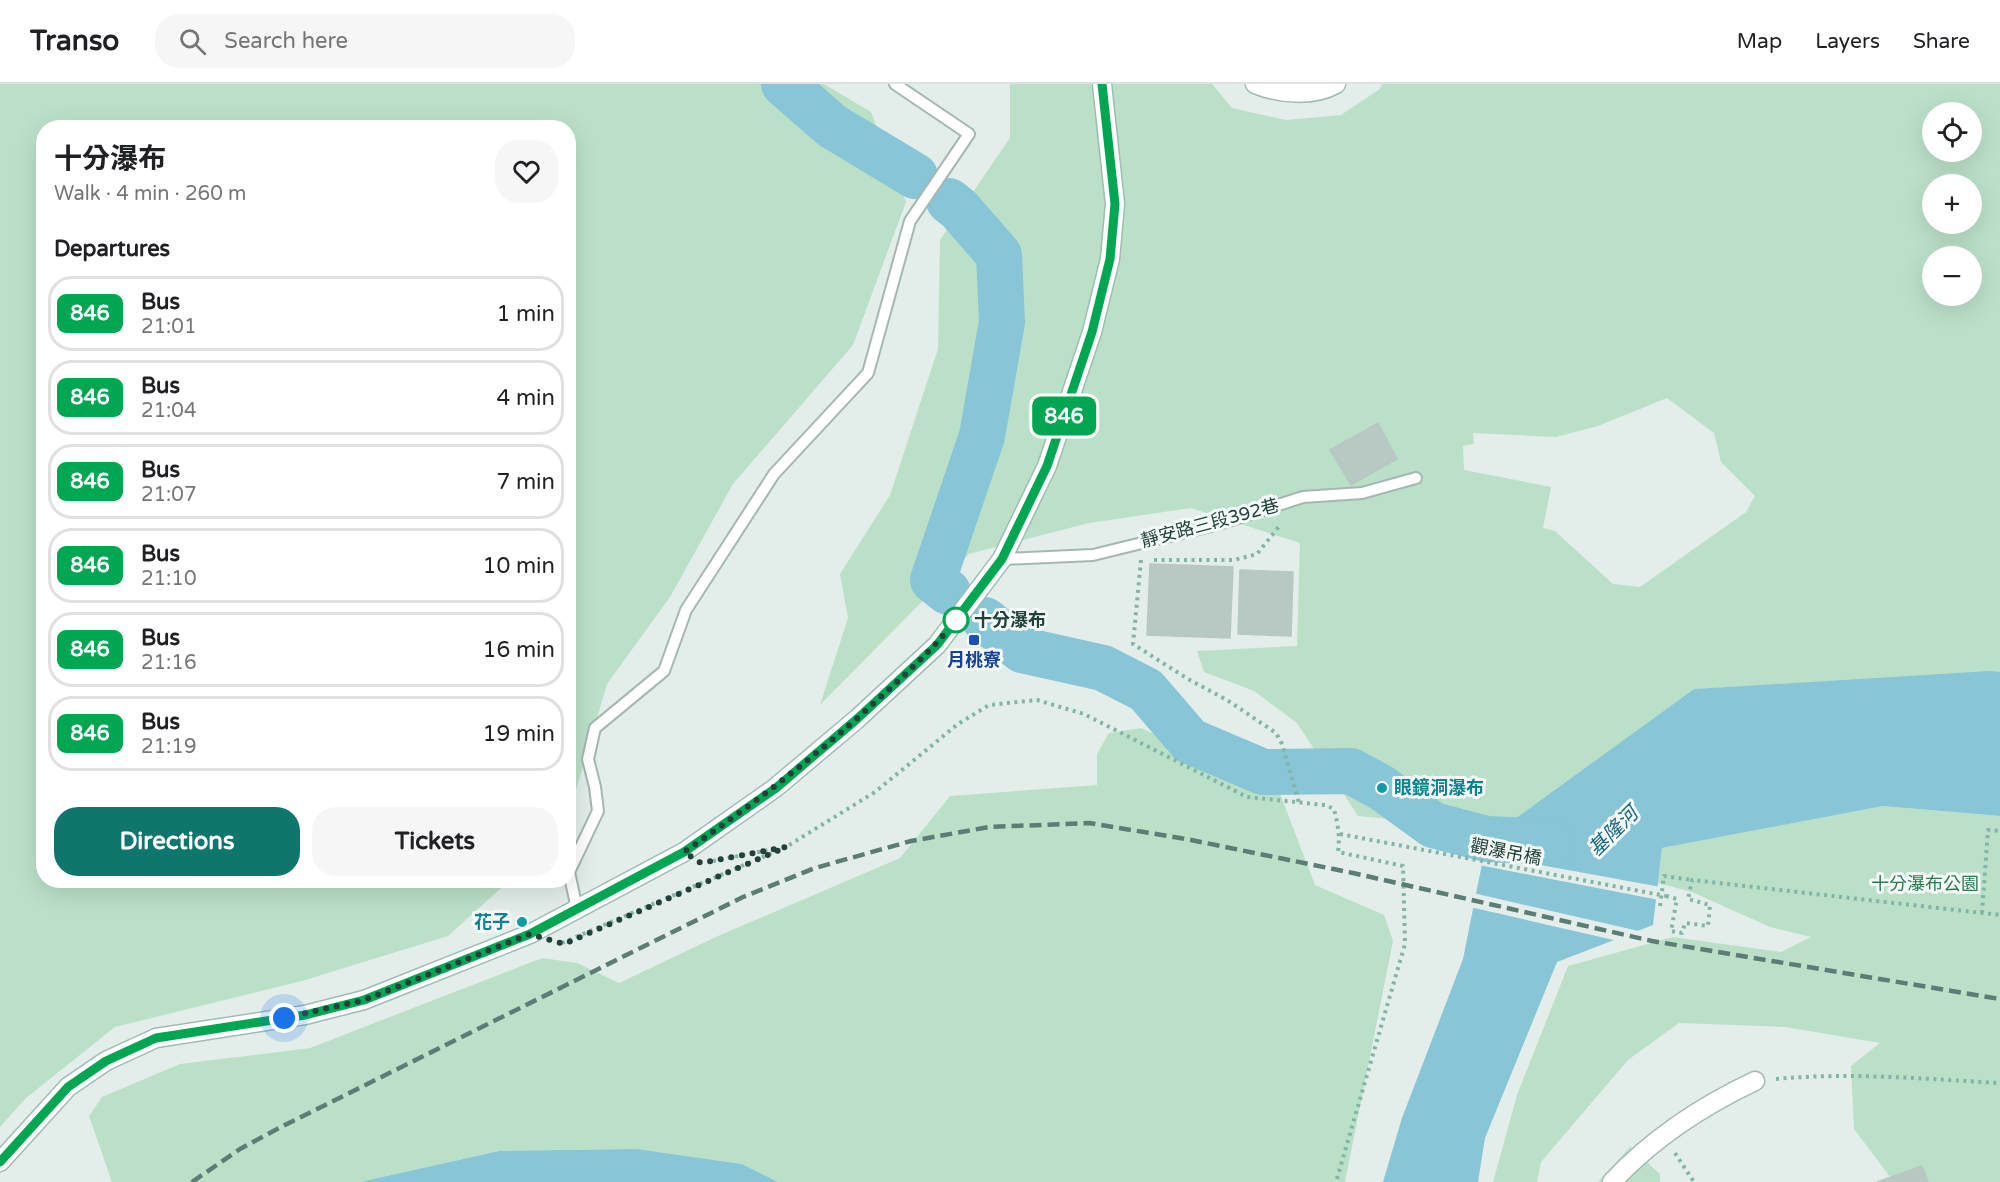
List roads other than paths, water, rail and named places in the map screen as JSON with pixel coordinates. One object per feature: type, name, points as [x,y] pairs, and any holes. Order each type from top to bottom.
[{"type":"main road","points":[[0,1162],[68,1087],[106,1061],[156,1038],[305,1015],[364,1000],[530,934],[684,852],[776,788],[857,719],[937,645],[1002,559],[1047,466],[1092,332],[1110,259],[1115,204],[1102,84]]},
{"type":"main road","points":[[1255,84],[1299,93],[1329,88],[1336,84]]},
{"type":"main road","points":[[1612,1182],[1662,1136],[1718,1098],[1755,1081]]},
{"type":"lane","points":[[576,857],[598,811],[588,759],[595,728],[664,671],[686,610],[774,474],[868,373],[910,221],[969,134],[895,84]]},
{"type":"lane","name":"靜安路三段392巷","points":[[1002,559],[1093,555],[1219,524],[1303,496],[1362,493],[1416,478]]},
{"type":"lane","points":[[572,888],[577,909]]},
{"type":"water","name":"基隆河","points":[[2000,672],[2000,816],[1883,806],[1662,848],[1653,925],[1557,962],[1485,1138],[1478,1182],[1383,1182],[1402,1118],[1463,959],[1487,839],[1694,689]]},
{"type":"water","points":[[637,1149],[742,1164],[778,1182],[360,1182],[499,1151]]},
{"type":"waterway","points":[[784,84],[832,126],[915,176]]},
{"type":"waterway","points":[[948,592],[933,580],[982,436],[1002,322],[999,255],[959,209],[949,201]]},
{"type":"waterway","points":[[985,620],[1022,650],[1103,668],[1146,690],[1190,741],[1263,772],[1351,771],[1382,788],[1433,825],[1487,839],[1552,842]]},
{"type":"railway","points":[[192,1182],[240,1149],[281,1127],[743,897],[815,868],[911,841],[989,827],[1089,823],[1186,839],[1353,873],[1652,941],[2000,999]]},
{"type":"place","name":"十分瀑布","points":[[956,620]]},
{"type":"place","name":"月桃寮","points":[[974,640]]},
{"type":"place","name":"眼鏡洞瀑布","points":[[1382,788]]},
{"type":"place","name":"花子","points":[[522,922]]},
{"type":"park label","name":"十分瀑布公園","points":[[1925,884]]}]
